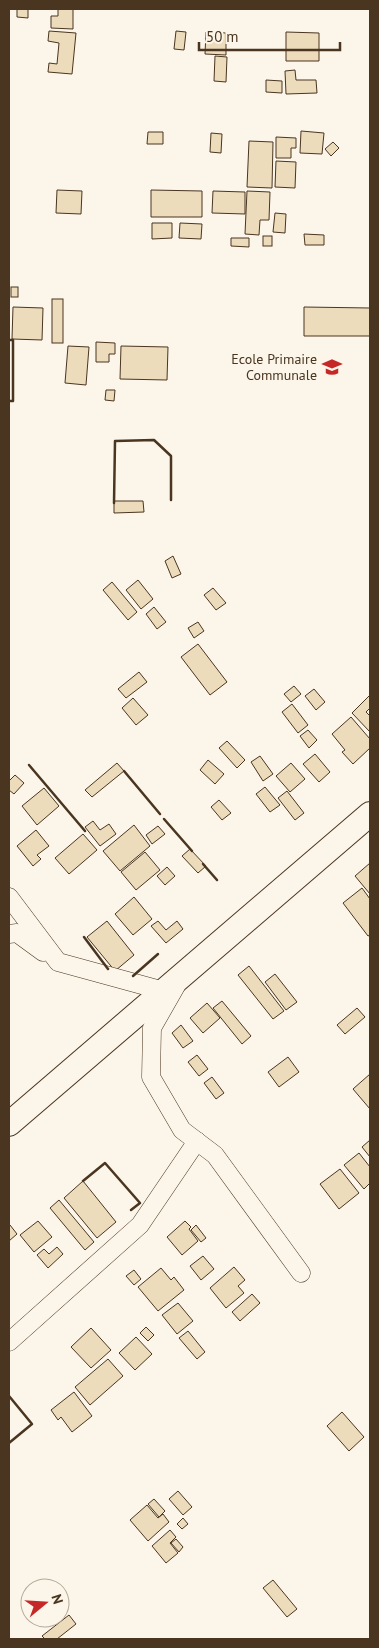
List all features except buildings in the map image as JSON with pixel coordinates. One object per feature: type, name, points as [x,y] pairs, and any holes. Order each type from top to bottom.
[{"type":"street","points":[[9,1124],[370,814]]},
{"type":"street","points":[[9,897],[58,962]]},
{"type":"street","points":[[9,934],[17,933],[58,962],[164,991]]},
{"type":"street","points":[[184,974],[152,1028],[151,1077],[182,1130],[215,1155],[301,1274]]},
{"type":"street","points":[[9,1342],[140,1225],[197,1141]]},
{"type":"wall","points":[[9,340],[13,340],[13,401],[9,401]]},
{"type":"wall","points":[[114,503],[115,441],[154,440],[171,456],[171,500]]},
{"type":"wall","points":[[29,765],[85,831]]},
{"type":"wall","points":[[124,771],[160,814]]},
{"type":"wall","points":[[164,819],[192,851]]},
{"type":"wall","points":[[203,864],[217,880]]},
{"type":"wall","points":[[84,937],[108,969]]},
{"type":"wall","points":[[133,976],[158,954]]},
{"type":"wall","points":[[83,1181],[105,1163],[140,1203],[131,1210]]},
{"type":"wall","points":[[9,1396],[32,1424],[9,1443]]},
{"type":"place","name":"Ecole Primaire Communale","points":[[332,367]]}]
